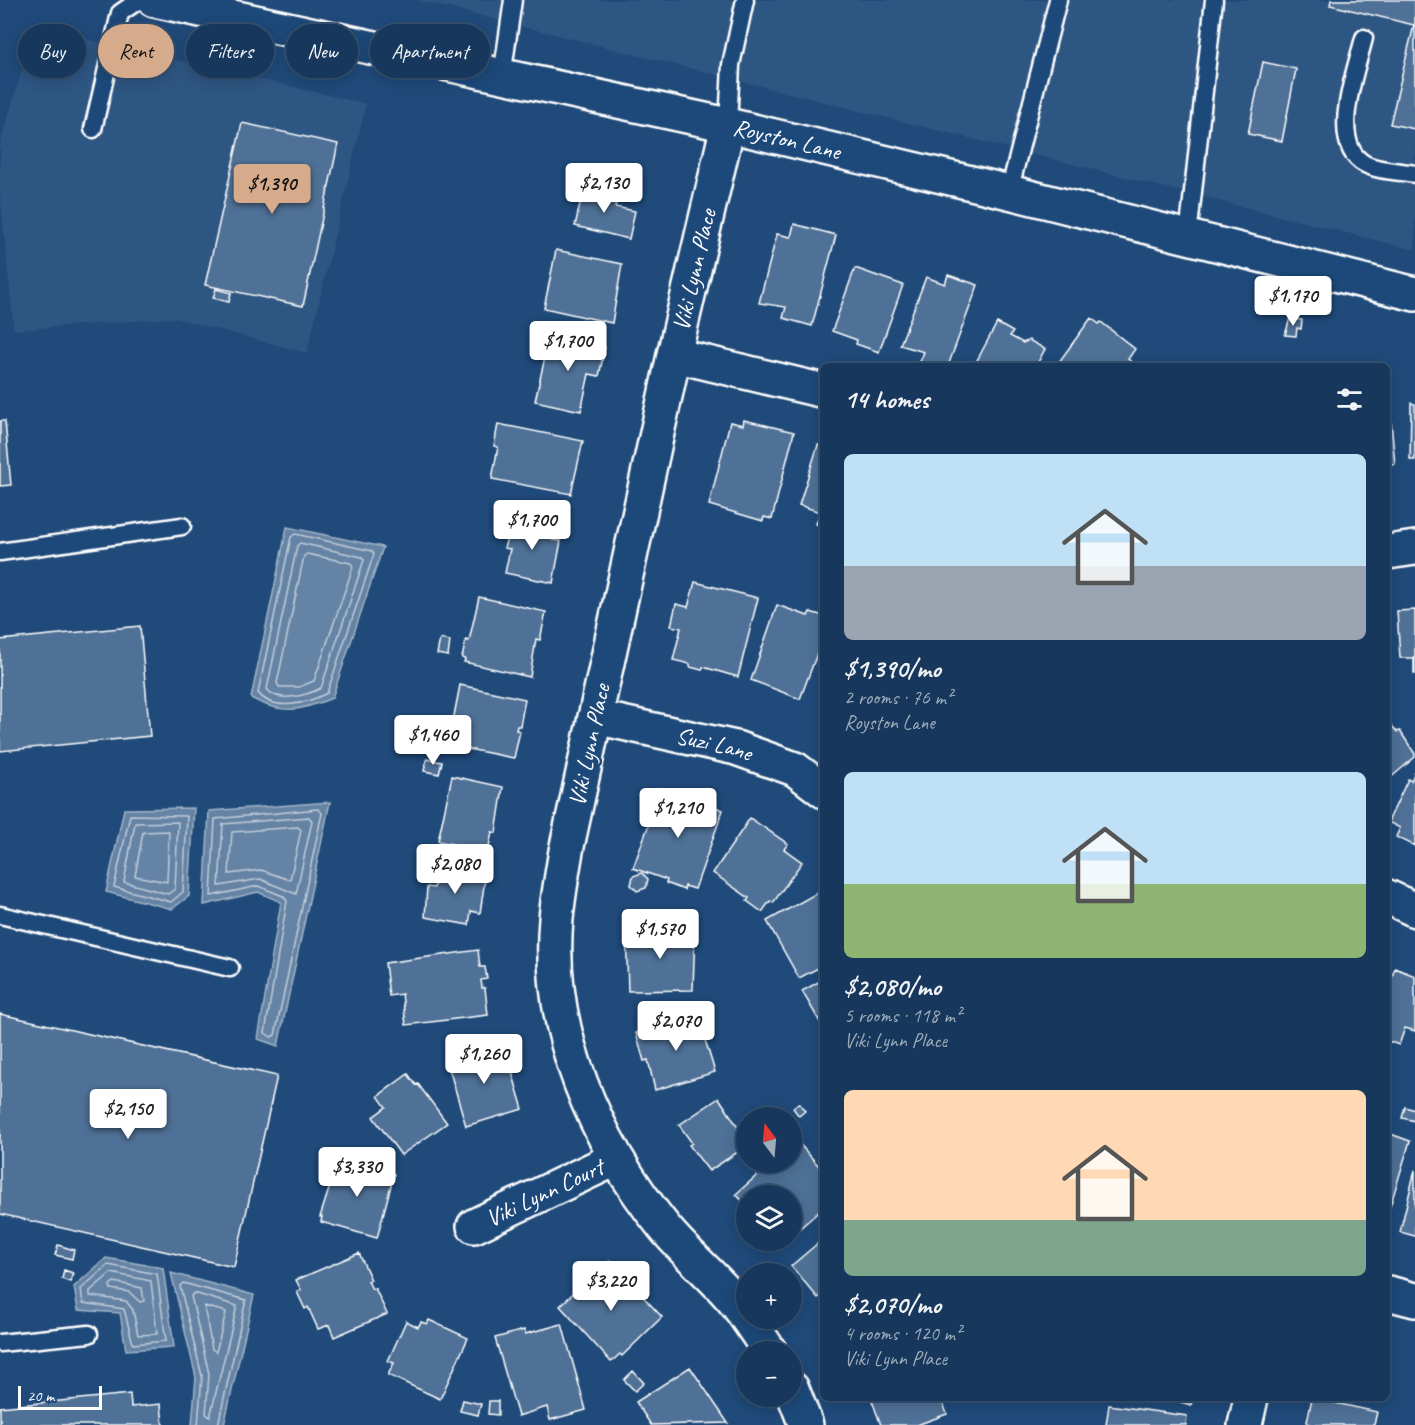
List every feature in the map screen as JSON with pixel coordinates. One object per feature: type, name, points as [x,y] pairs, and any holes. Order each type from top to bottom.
[{"type":"street","name":"Royston Lane","points":[[154,0],[728,125],[1009,192],[1415,294]]},
{"type":"street","name":"Viki Lynn Place","points":[[728,125],[674,355],[595,717],[566,851],[555,921],[558,1002],[580,1083],[615,1159],[665,1227],[736,1306]]},
{"type":"street","points":[[674,355],[820,390]]},
{"type":"street","points":[[1390,552],[1415,549]]},
{"type":"street","name":"Suzi Lane","points":[[595,717],[736,747],[795,769],[820,787]]},
{"type":"street","points":[[1390,898],[1415,910]]},
{"type":"street","name":"Viki Lynn Court","points":[[474,1226],[615,1159]]},
{"type":"street","points":[[1390,1294],[1415,1300]]},
{"type":"street","points":[[1245,1425],[1250,1401]]},
{"type":"street","points":[[799,1407],[806,1425]]},
{"type":"lane","points":[[93,129],[120,13],[139,0]]},
{"type":"lane","points":[[501,76],[513,0]]},
{"type":"lane","points":[[728,125],[731,64],[744,0]]},
{"type":"lane","points":[[1009,192],[1058,0]]},
{"type":"lane","points":[[1188,237],[1214,0]]},
{"type":"lane","points":[[1364,38],[1346,110],[1346,137],[1354,155],[1365,165],[1415,174]]},
{"type":"lane","points":[[0,552],[182,526]]},
{"type":"lane","points":[[0,915],[230,968]]},
{"type":"lane","points":[[0,1343],[89,1334]]},
{"type":"shaded area","points":[[417,0],[1415,0],[1415,250]]},
{"type":"shaded area","points":[[86,39],[98,42],[98,78],[174,78],[174,59],[186,62],[186,78],[254,78],[366,104],[307,353],[174,318],[14,330],[0,193],[0,144],[20,78],[86,78]]},
{"type":"water","points":[[287,527],[383,547],[332,698],[310,706],[282,709],[251,698]]},
{"type":"water","points":[[330,802],[278,1046],[258,1039],[281,902],[258,892],[204,905],[209,811]]},
{"type":"water","points":[[194,808],[189,896],[172,909],[106,892],[124,809]]},
{"type":"water","points":[[106,1258],[163,1268],[174,1347],[126,1350],[120,1313],[78,1310],[74,1287]]},
{"type":"water","points":[[171,1273],[254,1295],[224,1425],[192,1425],[196,1377]]},
{"type":"building","points":[[1331,0],[1415,0],[1415,129],[1390,124],[1414,25],[1330,5]]},
{"type":"building","points":[[1263,62],[1296,69],[1282,141],[1248,134]]},
{"type":"building","points":[[242,123],[338,144],[303,306],[205,285]]},
{"type":"building","points":[[584,186],[618,194],[615,207],[635,211],[629,239],[575,226]]},
{"type":"building","points":[[794,224],[836,235],[812,326],[783,318],[786,307],[759,303],[777,234],[791,237]]},
{"type":"building","points":[[556,250],[622,264],[612,323],[544,308]]},
{"type":"building","points":[[855,268],[903,285],[879,352],[856,344],[857,340],[832,331]]},
{"type":"building","points":[[948,275],[978,285],[949,363],[919,363],[924,352],[900,345],[926,277],[945,284]]},
{"type":"building","points":[[216,289],[231,293],[229,302],[213,298]]},
{"type":"building","points":[[1091,318],[1099,324],[1101,322],[1135,349],[1128,359],[1133,363],[1058,363]]},
{"type":"building","points":[[1290,318],[1302,320],[1301,329],[1297,328],[1296,336],[1285,335]]},
{"type":"building","points":[[997,323],[1013,332],[1010,336],[1023,343],[1029,340],[1045,349],[1038,363],[976,363]]},
{"type":"building","points":[[550,335],[605,347],[599,376],[589,374],[581,411],[535,401]]},
{"type":"building","points":[[1411,403],[1415,404],[1415,460],[1410,460]]},
{"type":"building","points":[[1390,411],[1395,464],[1390,464]]},
{"type":"building","points":[[744,420],[794,432],[772,519],[764,517],[763,521],[709,505],[730,422],[743,425]]},
{"type":"building","points":[[0,421],[5,421],[11,485],[0,486]]},
{"type":"building","points":[[498,424],[583,441],[571,494],[492,479],[498,447],[494,446]]},
{"type":"building","points":[[818,445],[820,446],[820,512],[799,505]]},
{"type":"building","points":[[820,512],[820,525],[816,524]]},
{"type":"building","points":[[513,518],[554,526],[552,540],[561,541],[553,583],[505,573],[510,549],[504,548]]},
{"type":"building","points":[[695,582],[758,598],[738,677],[703,667],[702,670],[690,667],[690,664],[673,660],[681,628],[671,626],[676,604],[688,607]]},
{"type":"building","points":[[479,597],[546,612],[540,640],[536,639],[530,677],[464,662],[465,659],[462,658],[466,640],[469,641]]},
{"type":"building","points":[[777,605],[808,616],[810,612],[820,615],[820,646],[800,699],[751,680]]},
{"type":"building","points":[[1415,610],[1414,674],[1414,658],[1400,658],[1397,611]]},
{"type":"building","points":[[140,626],[150,736],[0,751],[0,640]]},
{"type":"building","points":[[440,639],[450,641],[448,656],[437,654]]},
{"type":"building","points":[[460,685],[525,699],[520,726],[517,726],[516,730],[520,731],[514,758],[453,746],[457,727],[452,726]]},
{"type":"building","points":[[1390,723],[1397,732],[1400,731],[1415,757],[1390,778]]},
{"type":"building","points":[[427,759],[442,762],[439,774],[424,771]]},
{"type":"building","points":[[1415,772],[1415,846],[1396,837],[1400,828],[1390,823],[1390,818],[1408,779],[1411,781]]},
{"type":"building","points":[[452,776],[503,787],[496,833],[492,832],[488,851],[438,841]]},
{"type":"building","points":[[662,788],[723,810],[695,889],[685,886],[684,890],[666,883],[667,880],[633,868]]},
{"type":"building","points":[[750,818],[788,844],[784,849],[802,862],[773,903],[770,901],[762,912],[747,901],[749,898],[713,873]]},
{"type":"building","points":[[439,864],[486,872],[480,913],[471,911],[469,925],[425,917],[427,887],[434,888]]},
{"type":"building","points":[[642,873],[648,879],[646,888],[637,891],[631,885],[633,876]]},
{"type":"building","points":[[820,891],[820,967],[799,978],[767,921]]},
{"type":"building","points":[[626,930],[695,930],[693,990],[628,991]]},
{"type":"building","points":[[478,950],[480,967],[485,967],[487,979],[481,980],[482,988],[485,988],[488,1015],[406,1025],[402,994],[389,996],[385,963]]},
{"type":"building","points":[[1395,968],[1415,976],[1415,1031],[1405,1028],[1399,1045],[1390,1042],[1390,983]]},
{"type":"building","points":[[820,981],[820,1022],[802,991]]},
{"type":"building","points":[[0,1014],[277,1076],[234,1267],[0,1214]]},
{"type":"building","points":[[697,1014],[715,1072],[655,1090],[648,1060],[644,1061],[636,1033]]},
{"type":"building","points":[[504,1045],[523,1109],[466,1126],[446,1058]]},
{"type":"building","points":[[408,1074],[447,1123],[401,1155],[373,1117],[386,1107],[378,1096]]},
{"type":"building","points":[[719,1098],[736,1124],[736,1153],[709,1171],[689,1145],[692,1143],[679,1125]]},
{"type":"building","points":[[1405,1107],[1415,1110],[1415,1121],[1402,1118]]},
{"type":"building","points":[[1390,1134],[1410,1141],[1390,1206]]},
{"type":"building","points":[[802,1147],[820,1167],[820,1210],[802,1226],[802,1185],[746,1185],[760,1173],[802,1173]]},
{"type":"building","points":[[339,1158],[394,1174],[377,1238],[321,1222],[322,1217],[320,1217]]},
{"type":"building","points":[[1415,1170],[1415,1236],[1400,1232]]},
{"type":"building","points":[[820,1241],[820,1296],[818,1298],[802,1279],[802,1263],[795,1263]]},
{"type":"building","points":[[58,1245],[74,1250],[72,1259],[55,1255]]},
{"type":"building","points":[[359,1253],[371,1280],[368,1281],[372,1289],[375,1288],[387,1314],[334,1337],[329,1325],[318,1329],[308,1307],[305,1309],[297,1292],[301,1290],[296,1280]]},
{"type":"building","points":[[610,1261],[662,1317],[622,1356],[620,1354],[611,1362],[560,1306],[600,1267],[602,1269]]},
{"type":"building","points":[[64,1270],[73,1273],[70,1282],[62,1279]]},
{"type":"building","points":[[429,1320],[468,1338],[440,1399],[388,1375],[394,1363],[388,1361],[406,1321],[418,1327],[421,1322],[427,1324]]},
{"type":"building","points":[[562,1324],[586,1410],[550,1420],[547,1407],[518,1416],[495,1338],[524,1330],[525,1334]]},
{"type":"building","points":[[690,1367],[728,1423],[651,1425],[636,1402]]},
{"type":"building","points":[[633,1371],[644,1383],[635,1391],[624,1380]]},
{"type":"building","points":[[130,1394],[131,1407],[161,1404],[163,1425],[0,1425],[0,1407]]},
{"type":"building","points":[[463,1400],[481,1404],[478,1415],[460,1411]]},
{"type":"building","points":[[489,1401],[498,1401],[498,1415],[488,1414]]},
{"type":"building","points":[[872,1401],[942,1401],[947,1414],[917,1425],[881,1425]]},
{"type":"building","points":[[1177,1401],[1192,1401],[1191,1405]]},
{"type":"building","points":[[1311,1401],[1326,1401],[1377,1412],[1374,1425],[1311,1425],[1307,1422]]},
{"type":"building","points":[[1109,1405],[1187,1416],[1186,1425],[1106,1425]]}]
